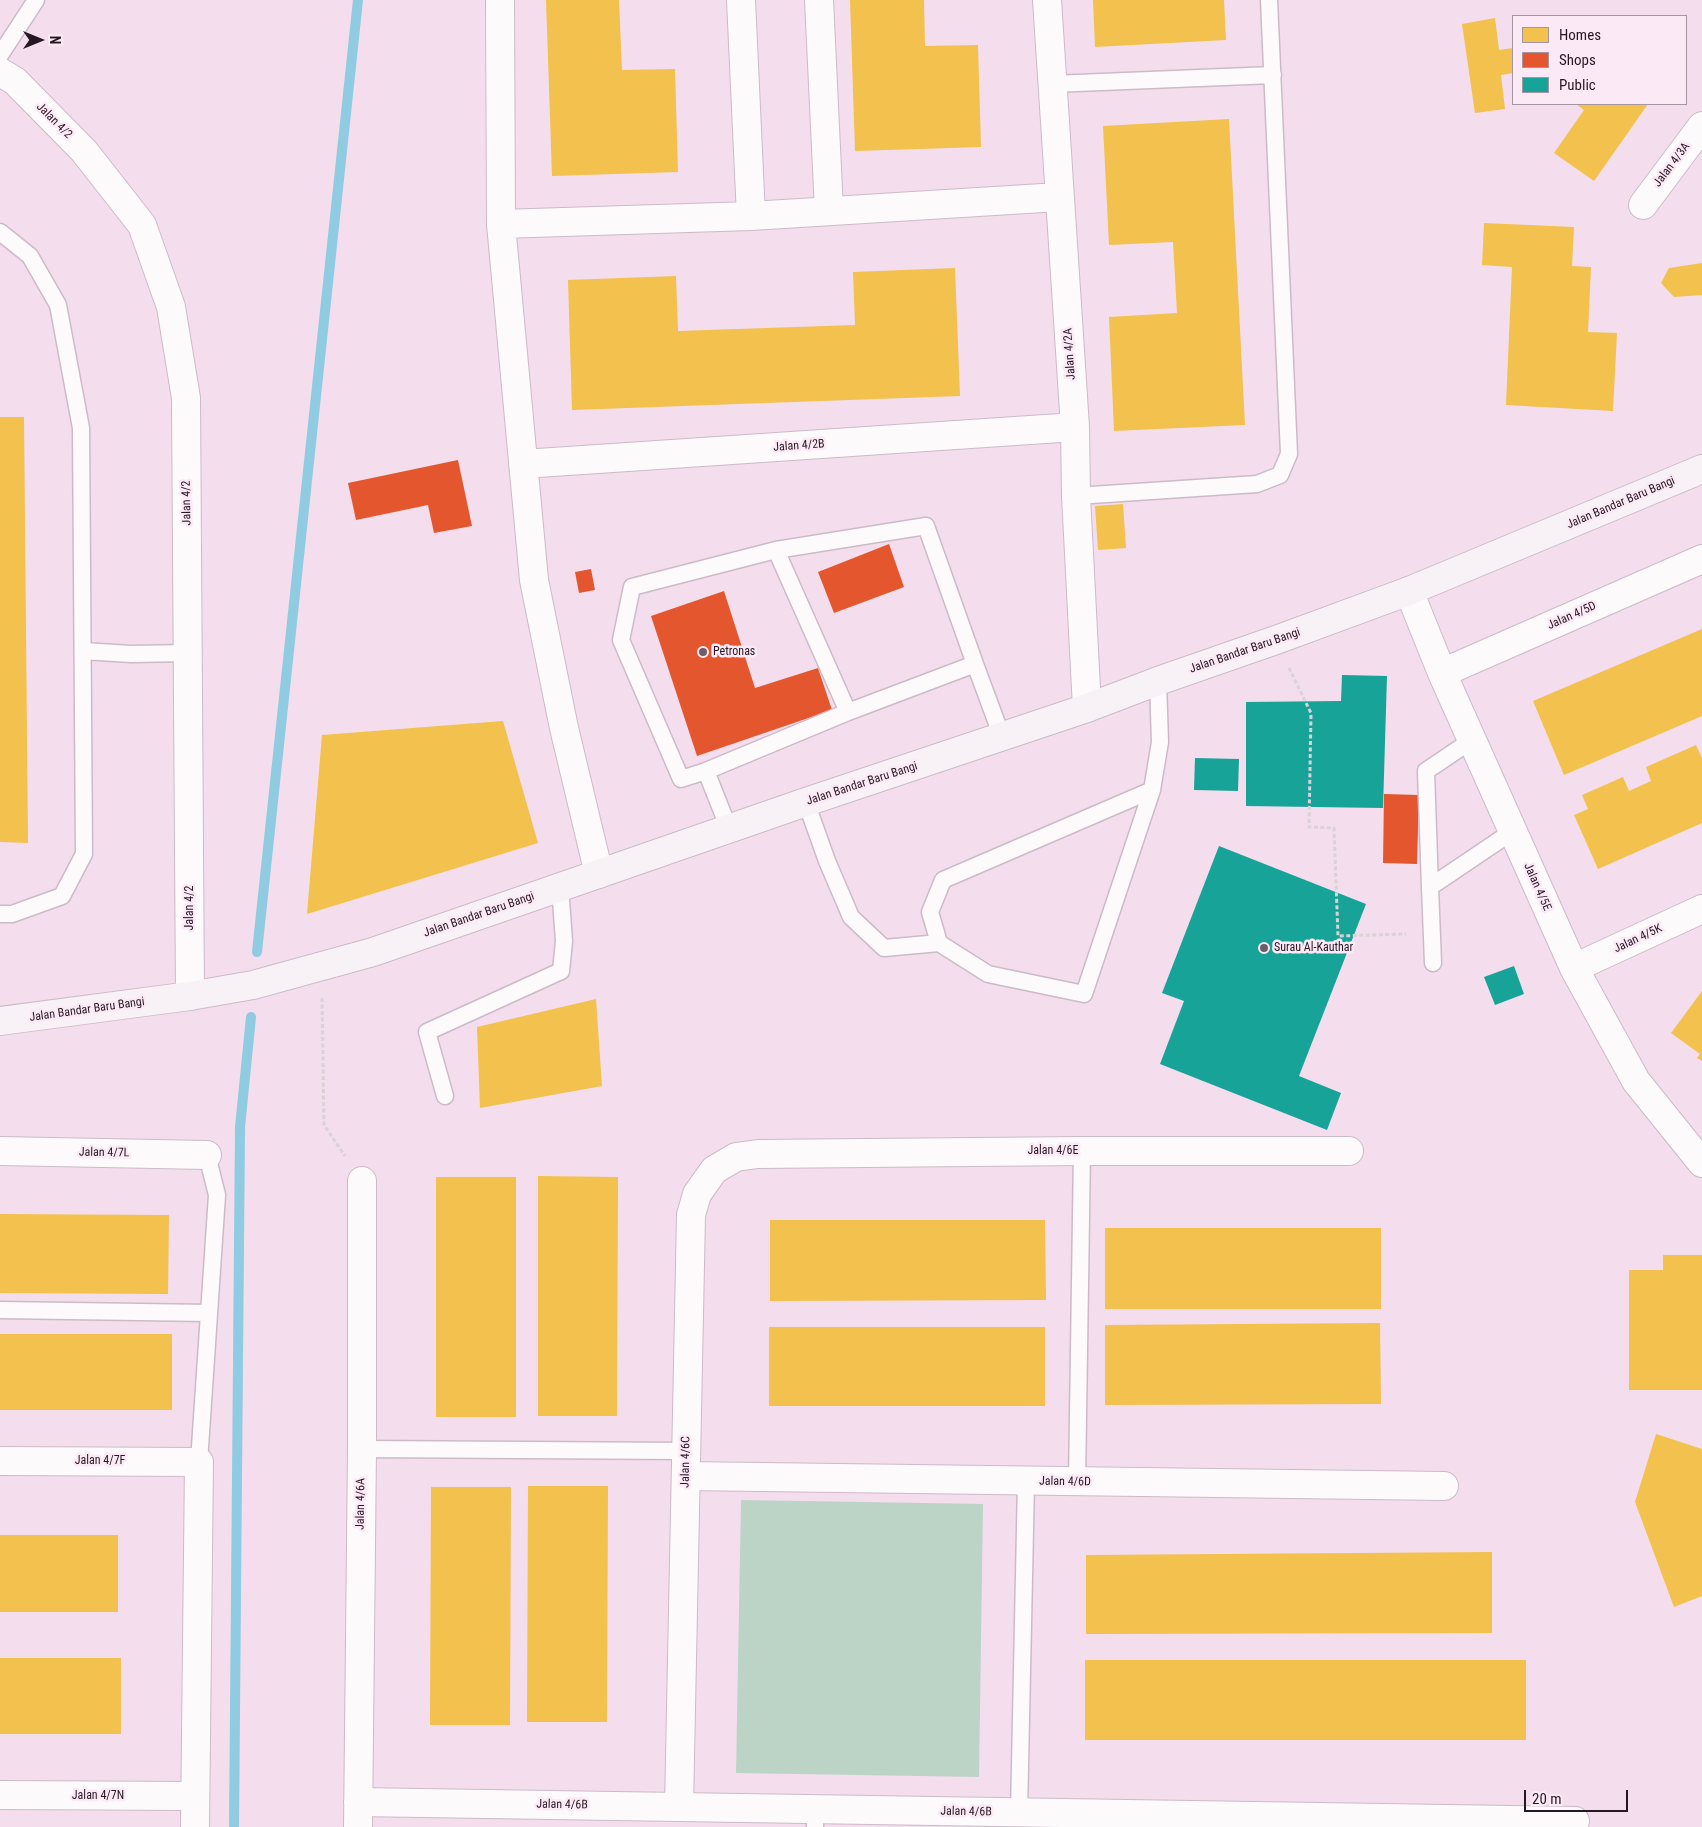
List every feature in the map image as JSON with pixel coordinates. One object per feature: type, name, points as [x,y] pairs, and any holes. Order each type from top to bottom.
[{"type":"street","points":[[500,0],[502,224],[534,580],[564,728],[599,874]]},
{"type":"street","points":[[741,0],[751,216]]},
{"type":"street","points":[[819,0],[829,211]]},
{"type":"street","name":"Jalan 4/2A","points":[[1047,0],[1058,197],[1075,428],[1076,496],[1087,708]]},
{"type":"street","name":"Jalan 4/2","points":[[0,72],[15,82],[84,152],[142,225],[171,307],[186,398],[190,996]]},
{"type":"street","name":"Jalan 4/3A","points":[[1643,205],[1702,126]]},
{"type":"street","points":[[502,224],[751,216],[1058,197]]},
{"type":"street","name":"Jalan 4/2B","points":[[523,464],[1075,428]]},
{"type":"street","name":"Jalan Bandar Baru Bangi","points":[[0,1021],[190,996],[253,985],[373,952],[806,802],[1087,708],[1276,640],[1409,591],[1702,469]]},
{"type":"street","name":"Jalan 4/5D","points":[[1442,673],[1702,559]]},
{"type":"street","name":"Jalan 4/5E","points":[[1409,591],[1442,673],[1574,968],[1636,1081],[1702,1163]]},
{"type":"street","name":"Jalan 4/5K","points":[[1574,968],[1702,909]]},
{"type":"street","name":"Jalan 4/7L","points":[[0,1151],[207,1155]]},
{"type":"street","name":"Jalan 4/6E","points":[[758,1154],[1349,1151]]},
{"type":"street","name":"Jalan 4/6C","points":[[679,1807],[691,1216],[697,1194],[714,1170],[736,1157],[758,1154]]},
{"type":"street","name":"Jalan 4/6A","points":[[358,1814],[362,1449],[362,1181]]},
{"type":"street","name":"Jalan 4/7F","points":[[0,1460],[199,1462]]},
{"type":"street","points":[[195,1827],[199,1462]]},
{"type":"street","name":"Jalan 4/6D","points":[[686,1464],[1026,1481],[1444,1486]]},
{"type":"street","name":"Jalan 4/7N","points":[[0,1795],[195,1796]]},
{"type":"street","name":"Jalan 4/6B","points":[[358,1814],[679,1807],[815,1818],[1019,1813],[1228,1821],[1575,1821]]},
{"type":"lane","points":[[0,55],[36,0]]},
{"type":"lane","points":[[1076,496],[1256,484],[1280,475],[1289,454],[1269,0]]},
{"type":"lane","points":[[1052,84],[1273,75]]},
{"type":"lane","points":[[0,232],[30,256],[58,305],[81,428],[84,854],[62,896],[12,914],[0,914]]},
{"type":"lane","points":[[974,664],[681,779],[621,640],[632,586],[776,550],[926,526],[974,664],[1002,737]]},
{"type":"lane","points":[[776,550],[848,712]]},
{"type":"lane","points":[[83,651],[131,654],[188,652]]},
{"type":"lane","points":[[806,802],[827,861],[851,917],[884,948],[939,943],[988,974],[1084,994],[1152,790],[1160,742],[1158,681]]},
{"type":"lane","points":[[1433,963],[1426,771],[1472,740]]},
{"type":"lane","points":[[706,770],[729,829]]},
{"type":"lane","points":[[939,943],[930,912],[943,880],[1152,790]]},
{"type":"lane","points":[[1430,887],[1513,831]]},
{"type":"lane","points":[[445,1096],[427,1032],[561,971],[564,941],[560,887]]},
{"type":"lane","points":[[1077,1482],[1082,1151]]},
{"type":"lane","points":[[199,1462],[217,1195],[207,1155]]},
{"type":"lane","points":[[0,1310],[209,1313]]},
{"type":"lane","points":[[362,1449],[686,1464]]},
{"type":"lane","points":[[1019,1813],[1026,1481]]},
{"type":"path","points":[[1276,640],[1311,713],[1309,827],[1334,828],[1338,936],[1432,934]]},
{"type":"path","points":[[321,966],[324,1125],[362,1181]]},
{"type":"green space","points":[[741,1500],[983,1504],[979,1777],[736,1773]]},
{"type":"building: Homes","points":[[546,0],[619,0],[622,70],[675,69],[678,172],[552,176]]},
{"type":"building: Homes","points":[[850,0],[924,0],[925,46],[978,45],[981,147],[855,151]]},
{"type":"building: Homes","points":[[1093,0],[1224,0],[1226,40],[1095,47]]},
{"type":"building: Homes","points":[[1495,18],[1499,50],[1512,48],[1512,73],[1501,75],[1505,109],[1475,113],[1462,24]]},
{"type":"building: Homes","points":[[1577,105],[1647,105],[1594,181],[1554,153],[1584,110]]},
{"type":"building: Homes","points":[[1229,119],[1245,425],[1114,431],[1109,317],[1177,313],[1173,242],[1109,245],[1103,126]]},
{"type":"building: Homes","points":[[1484,223],[1574,227],[1572,266],[1591,267],[1588,332],[1617,333],[1613,411],[1506,405],[1512,267],[1482,265]]},
{"type":"building: Homes","points":[[1702,263],[1702,295],[1674,297],[1661,283],[1669,268]]},
{"type":"building: Homes","points":[[955,268],[960,396],[572,410],[568,280],[676,276],[678,331],[855,325],[853,272]]},
{"type":"building: Homes","points":[[0,417],[24,417],[28,843],[0,842]]},
{"type":"building: Homes","points":[[1123,504],[1126,548],[1098,550],[1095,506]]},
{"type":"building: Homes","points":[[1702,629],[1702,716],[1564,775],[1533,701]]},
{"type":"building: Homes","points":[[503,721],[538,843],[307,914],[322,735]]},
{"type":"building: Homes","points":[[1696,745],[1702,758],[1702,823],[1598,869],[1574,815],[1588,809],[1582,795],[1623,777],[1629,791],[1651,781],[1646,767]]},
{"type":"building: Homes","points":[[1702,991],[1702,1061],[1697,1058],[1700,1054],[1671,1033]]},
{"type":"building: Homes","points":[[596,999],[602,1086],[480,1108],[477,1027]]},
{"type":"building: Homes","points":[[538,1176],[618,1177],[617,1416],[538,1416]]},
{"type":"building: Homes","points":[[436,1177],[516,1177],[516,1417],[436,1417]]},
{"type":"building: Homes","points":[[0,1214],[169,1215],[168,1294],[0,1293]]},
{"type":"building: Homes","points":[[770,1220],[1045,1220],[1046,1300],[770,1301]]},
{"type":"building: Homes","points":[[1105,1228],[1381,1228],[1381,1309],[1105,1309]]},
{"type":"building: Homes","points":[[1663,1255],[1702,1255],[1702,1390],[1629,1390],[1629,1270],[1663,1270]]},
{"type":"building: Homes","points":[[1380,1323],[1381,1404],[1105,1405],[1105,1325]]},
{"type":"building: Homes","points":[[769,1327],[1045,1327],[1045,1406],[769,1406]]},
{"type":"building: Homes","points":[[0,1334],[172,1334],[172,1410],[0,1410]]},
{"type":"building: Homes","points":[[1656,1434],[1702,1449],[1702,1596],[1674,1607],[1635,1502]]},
{"type":"building: Homes","points":[[528,1486],[608,1486],[607,1722],[527,1722]]},
{"type":"building: Homes","points":[[431,1487],[511,1487],[510,1725],[430,1725]]},
{"type":"building: Homes","points":[[0,1535],[118,1535],[118,1612],[0,1612]]},
{"type":"building: Homes","points":[[1492,1552],[1492,1633],[1086,1634],[1086,1555]]},
{"type":"building: Homes","points":[[0,1658],[121,1658],[121,1734],[0,1734]]},
{"type":"building: Homes","points":[[1085,1660],[1526,1660],[1526,1740],[1085,1740]]},
{"type":"building: Shops","points":[[458,460],[472,526],[434,533],[428,505],[356,520],[348,483]]},
{"type":"building: Shops","points":[[889,544],[904,587],[834,613],[818,572]]},
{"type":"building: Shops","points":[[591,569],[595,590],[579,593],[575,572]]},
{"type":"building: Shops","points":[[724,591],[755,688],[818,668],[832,710],[697,756],[651,616]]},
{"type":"building: Shops","points":[[1384,794],[1419,795],[1417,864],[1383,863]]},
{"type":"building: Public","points":[[1342,675],[1387,676],[1383,808],[1246,806],[1246,702],[1341,701]]},
{"type":"building: Public","points":[[1195,758],[1239,759],[1238,791],[1194,790]]},
{"type":"building: Public","name":"Surau Al-Kauthar","points":[[1219,846],[1366,904],[1299,1076],[1341,1093],[1327,1130],[1160,1064],[1184,1001],[1162,993]]},
{"type":"building: Public","points":[[1514,966],[1524,994],[1495,1005],[1484,977]]},
{"type":"waterway","points":[[257,952],[358,0]]},
{"type":"waterway","points":[[234,1827],[240,1127],[251,1017]]},
{"type":"place","name":"Petronas","points":[[703,652]]},
{"type":"place","name":"Surau Al-Kauthar","points":[[1264,948]]}]
